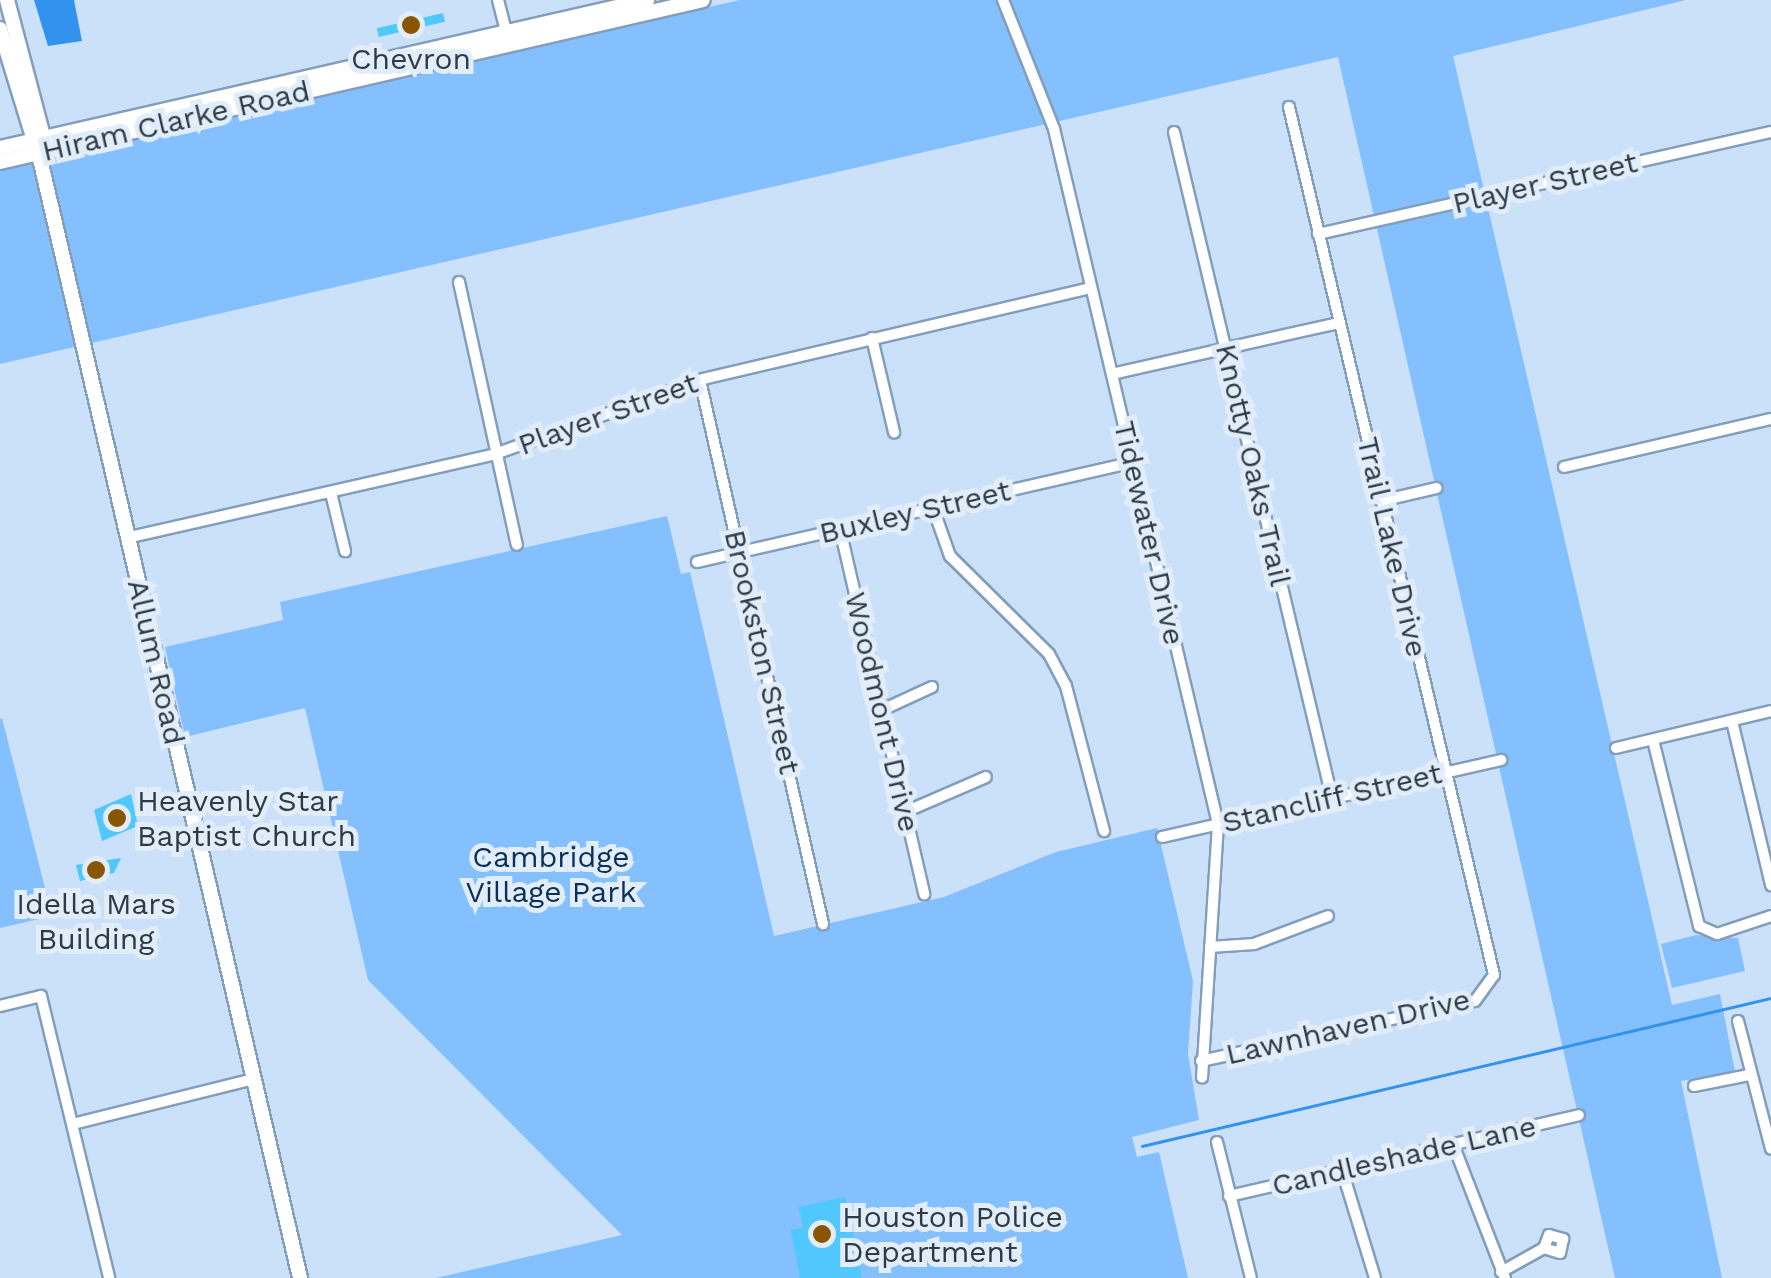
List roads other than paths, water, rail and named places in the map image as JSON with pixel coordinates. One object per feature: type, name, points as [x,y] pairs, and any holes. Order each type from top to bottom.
[{"type":"street","points":[[8,0],[39,150]]},
{"type":"street","points":[[498,0],[507,38]]},
{"type":"street","name":"Hiram Clarke Road","points":[[0,162],[172,115],[637,5],[703,0]]},
{"type":"street","name":"Tidewater Drive","points":[[1003,0],[1054,129],[1218,824],[1202,1076]]},
{"type":"street","points":[[0,29],[39,150]]},
{"type":"street","name":"Trail Lake Drive","points":[[1289,107],[1446,772],[1492,987]]},
{"type":"street","name":"Knotty Oaks Trail","points":[[1174,132],[1332,798]]},
{"type":"street","name":"Player Street","points":[[1318,234],[1771,132]]},
{"type":"street","name":"Hiram Clarke Road","points":[[0,148],[39,150]]},
{"type":"street","name":"Allum Road","points":[[39,150],[300,1278]]},
{"type":"street","points":[[459,282],[516,546]]},
{"type":"street","name":"Player Street","points":[[126,538],[495,454],[700,380],[1090,288]]},
{"type":"street","points":[[1112,374],[1339,323]]},
{"type":"street","points":[[872,338],[894,432]]},
{"type":"street","name":"Brookston Street","points":[[700,380],[823,924]]},
{"type":"street","points":[[1564,467],[1771,419]]},
{"type":"street","name":"Buxley Street","points":[[698,562],[1132,462]]},
{"type":"street","points":[[1382,501],[1437,488]]},
{"type":"street","points":[[331,492],[345,552]]},
{"type":"street","points":[[934,508],[950,556],[1048,654],[1066,686],[1104,830]]},
{"type":"street","name":"Woodmont Drive","points":[[840,529],[924,894]]},
{"type":"street","points":[[882,710],[932,687]]},
{"type":"street","points":[[1616,748],[1771,711]]},
{"type":"street","points":[[1732,721],[1771,885]]},
{"type":"street","points":[[1652,740],[1699,926],[1717,934],[1771,916]]},
{"type":"street","name":"Stancliff Street","points":[[1162,837],[1501,760]]},
{"type":"street","points":[[905,812],[986,776]]},
{"type":"street","points":[[1210,947],[1254,944],[1328,916]]},
{"type":"street","name":"Lawnhaven Drive","points":[[1201,1061],[1474,1001],[1492,987]]},
{"type":"street","points":[[0,1006],[42,996],[109,1278]]},
{"type":"street","points":[[1738,1021],[1771,1149]]},
{"type":"street","points":[[1694,1086],[1749,1075]]},
{"type":"street","points":[[73,1124],[253,1078]]},
{"type":"street","name":"Candleshade Lane","points":[[1229,1196],[1578,1115]]},
{"type":"street","points":[[1217,1142],[1251,1278]]},
{"type":"street","points":[[1453,1144],[1503,1275],[1544,1248]]},
{"type":"street","points":[[1342,1170],[1375,1278]]},
{"type":"waterway","points":[[1142,1146],[1771,998]]},
{"type":"place","name":"Chevron","points":[[411,25]]},
{"type":"place","name":"Heavenly Star Baptist Church","points":[[117,818]]},
{"type":"place","name":"Idella Mars Building","points":[[96,870]]},
{"type":"place","name":"Houston Police Department","points":[[822,1234]]},
{"type":"park label","name":"Cambridge Village Park","points":[[551,874]]}]
